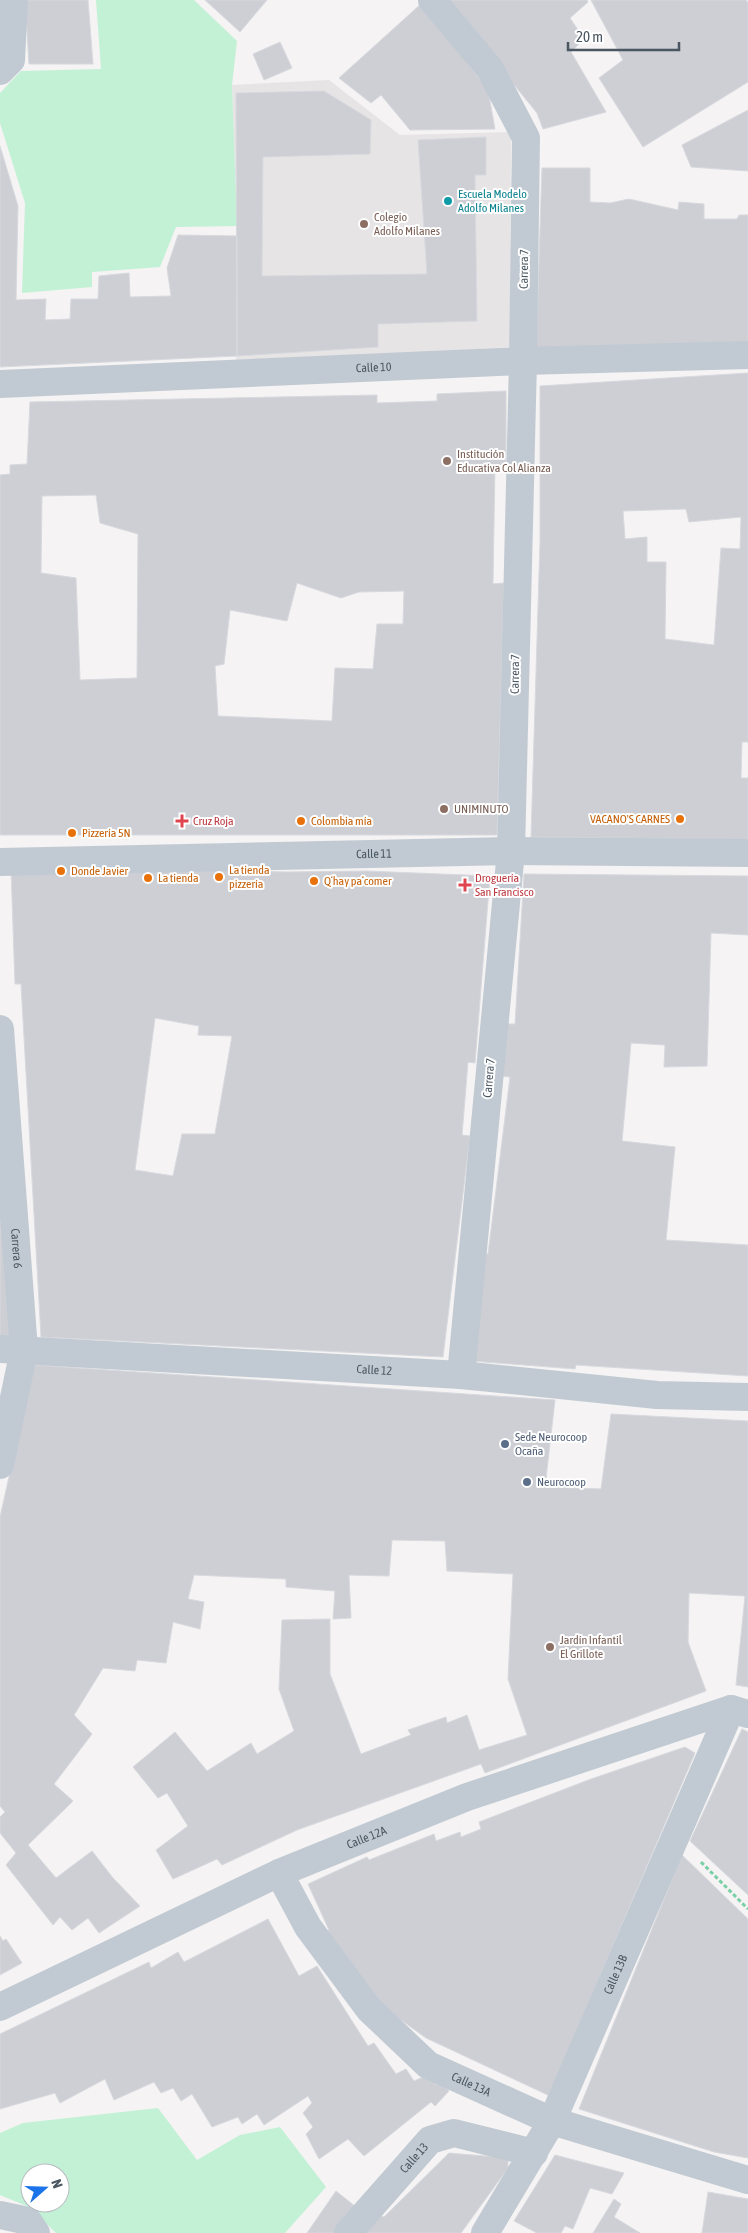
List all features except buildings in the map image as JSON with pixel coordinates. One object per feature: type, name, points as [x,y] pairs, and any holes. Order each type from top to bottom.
[{"type":"street","points":[[0,71],[11,60],[14,0]]},
{"type":"street","name":"Carrera 7","points":[[432,0],[490,69],[526,138],[524,362],[511,851],[461,1375]]},
{"type":"street","name":"Calle 10","points":[[0,384],[524,362],[748,355]]},
{"type":"street","name":"Calle 11","points":[[0,862],[511,851],[748,853]]},
{"type":"street","name":"Carrera 6","points":[[0,1029],[12,1349],[0,1465]]},
{"type":"street","name":"Calle 12","points":[[12,1349],[461,1375],[658,1394],[748,1397]]},
{"type":"street","name":"Calle 13B","points":[[485,2233],[552,2121],[675,1838],[740,1712]]},
{"type":"street","name":"Calle 12A","points":[[0,2007],[279,1873],[467,1798],[740,1712]]},
{"type":"street","name":"Calle 13A","points":[[279,1873],[308,1927],[369,2008],[428,2064],[552,2121],[748,2180]]},
{"type":"street","name":"Calle 13","points":[[348,2233],[430,2140],[454,2133],[534,2153]]},
{"type":"street","points":[[0,2215],[28,2221],[36,2233]]},
{"type":"path","points":[[675,1838],[748,1909]]},
{"type":"shaded area","points":[[329,80],[400,135],[511,132],[510,347],[236,364],[237,226],[232,85]]},
{"type":"green space","points":[[96,0],[194,0],[237,41],[232,85],[237,226],[176,227],[160,267],[92,272],[92,287],[22,293],[25,203],[0,123],[0,93],[21,71],[101,69]]},
{"type":"green space","points":[[158,2108],[197,2160],[240,2135],[280,2127],[326,2187],[285,2233],[56,2233],[35,2213],[70,2213],[70,2163],[20,2163],[20,2203],[0,2195],[0,2133],[23,2123]]},
{"type":"place","name":"Escuela Modelo Adolfo Milanes","points":[[448,201]]},
{"type":"place","name":"Colegio Adolfo Milanes","points":[[364,224]]},
{"type":"place","name":"Institución Educativa Col Alianza","points":[[447,461]]},
{"type":"place","name":"UNIMINUTO","points":[[444,809]]},
{"type":"place","name":"VACANO'S CARNES","points":[[680,819]]},
{"type":"place","name":"Cruz Roja","points":[[182,821]]},
{"type":"place","name":"Colombia mía","points":[[301,821]]},
{"type":"place","name":"Pizzería 5N","points":[[72,833]]},
{"type":"place","name":"Donde Javier","points":[[61,871]]},
{"type":"place","name":"La tienda pizzería","points":[[219,877]]},
{"type":"place","name":"La tienda","points":[[148,878]]},
{"type":"place","name":"Q´hay pa´comer","points":[[314,881]]},
{"type":"place","name":"Droguería San Francisco","points":[[465,885]]},
{"type":"place","name":"Sede Neurocoop Ocaña","points":[[505,1444]]},
{"type":"place","name":"Neurocoop","points":[[527,1482]]},
{"type":"place","name":"Jardín Infantil El Grillote","points":[[550,1647]]}]
